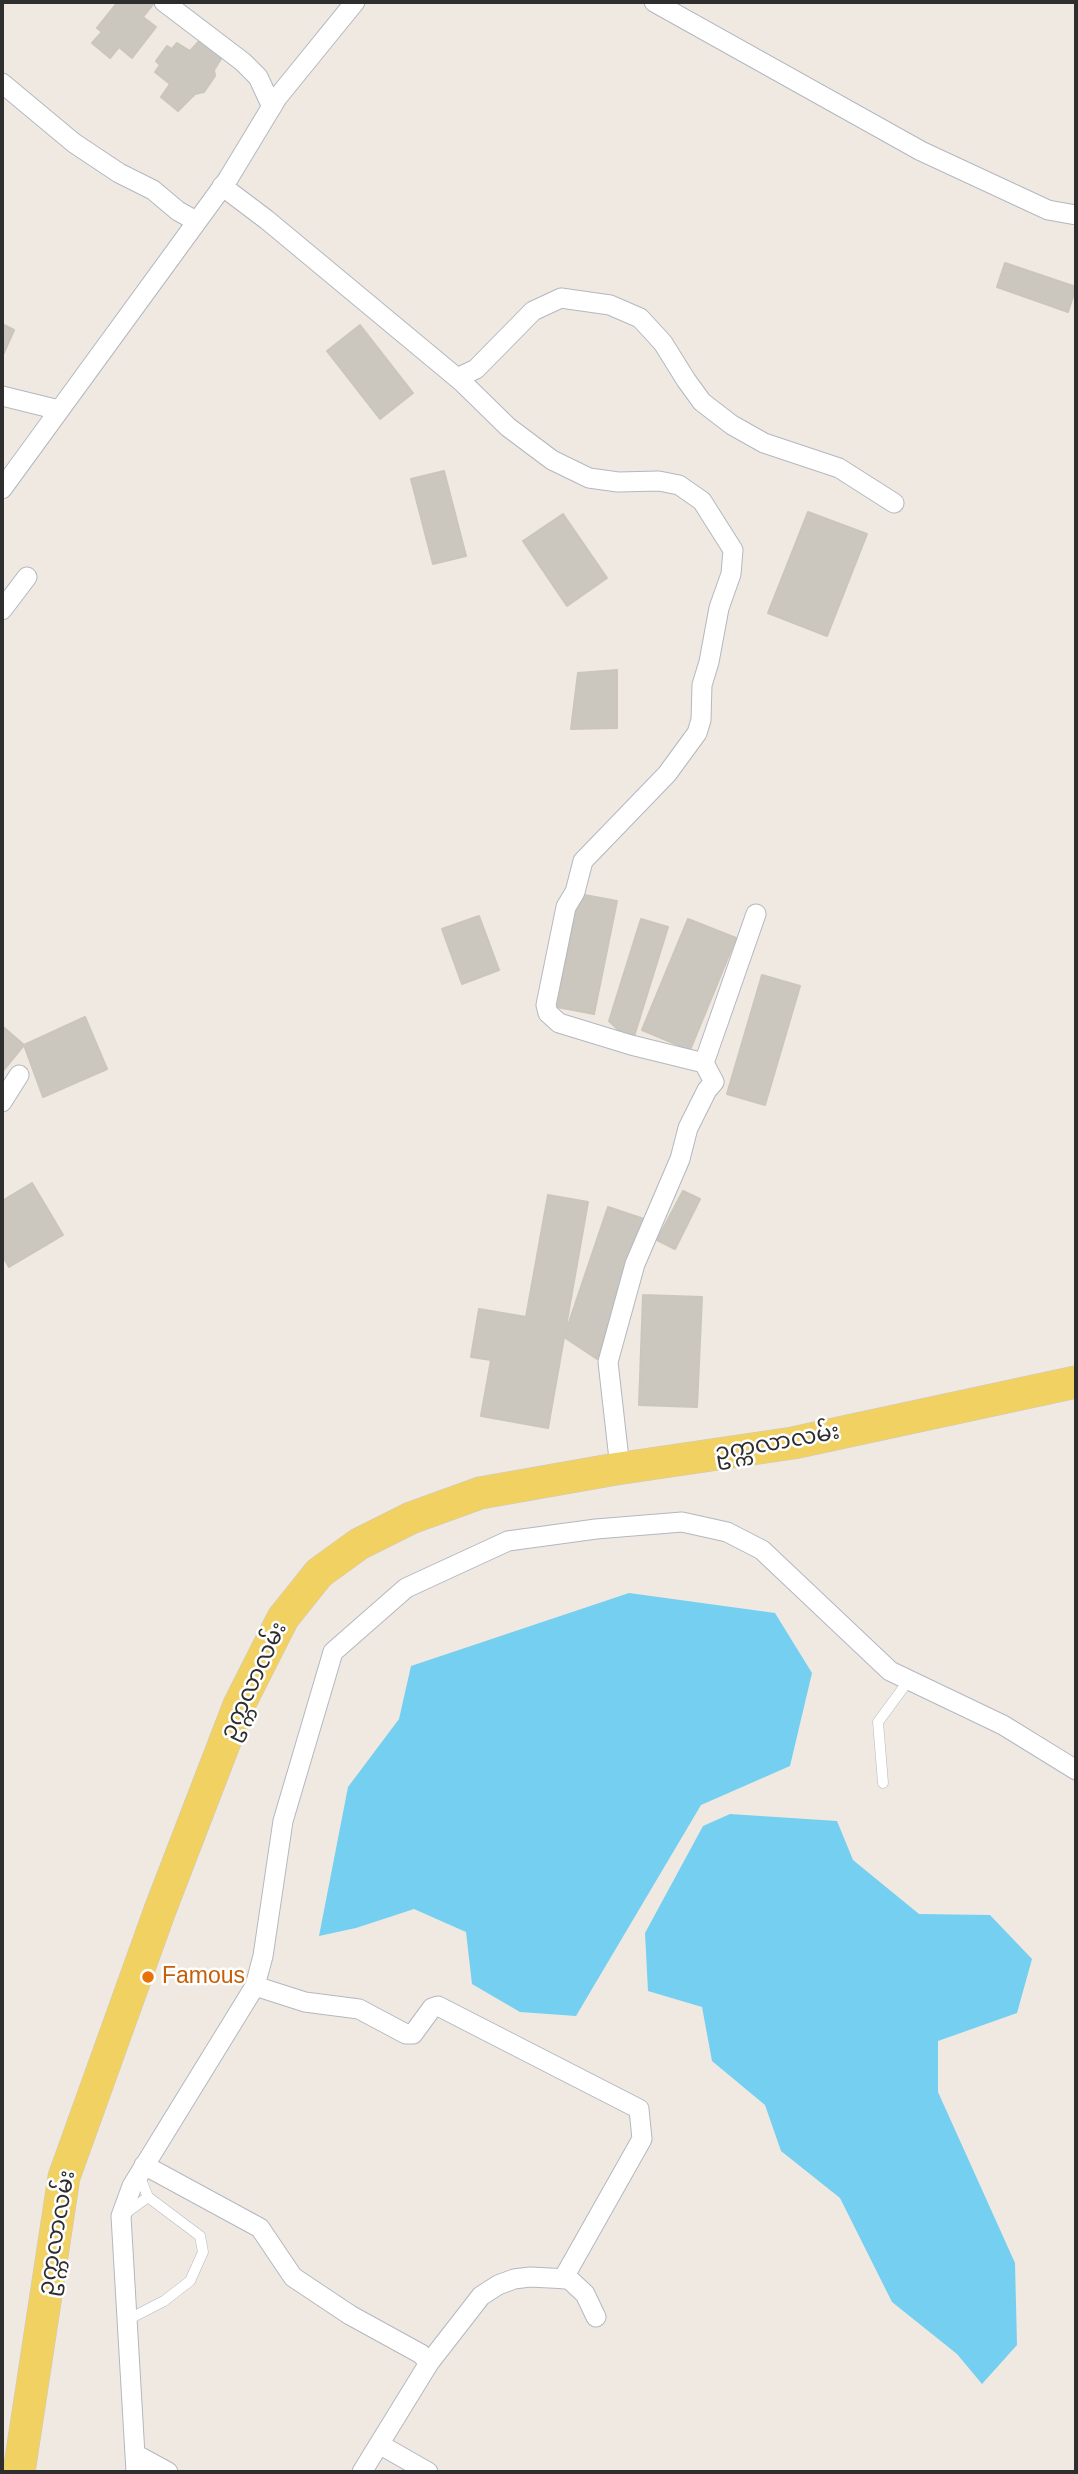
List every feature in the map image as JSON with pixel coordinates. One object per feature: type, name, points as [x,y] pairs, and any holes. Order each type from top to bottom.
[{"type":"main road","name":"ဥက္ကလာလမ်း","points":[[19,2472],[64,2177],[160,1910],[239,1705],[283,1618],[319,1573],[359,1544],[411,1518],[480,1493],[620,1468],[793,1443],[1076,1382]]},
{"type":"street","points":[[164,2],[243,62],[258,77],[272,107]]},
{"type":"street","points":[[2,489],[222,186],[272,107],[355,2]]},
{"type":"street","points":[[654,2],[920,151],[1048,210],[1076,215]]},
{"type":"street","points":[[2,83],[74,143],[119,173],[153,190],[178,211],[196,221]]},
{"type":"street","points":[[222,186],[267,220],[457,378],[508,427],[568,470],[589,478],[618,482],[659,481],[679,485],[702,501],[733,550],[731,574],[719,608],[702,685],[701,720],[697,733],[667,774],[583,862],[575,891],[566,908],[546,1005],[548,1013],[559,1023],[704,1063]]},
{"type":"street","points":[[457,378],[476,369],[533,311],[561,298],[610,305],[640,318],[663,344],[702,402],[732,425],[764,443],[839,468],[894,502]]},
{"type":"street","points":[[2,396],[59,410]]},
{"type":"street","points":[[2,610],[27,577]]},
{"type":"street","points":[[620,1468],[608,1362],[635,1264],[680,1159],[688,1128],[707,1090],[714,1082],[704,1063],[756,914]]},
{"type":"street","points":[[2,1102],[19,1075]]},
{"type":"street","points":[[168,2472],[136,2463],[121,2216],[132,2186],[255,1986],[263,1956],[283,1821],[333,1652],[406,1588],[508,1541],[596,1529],[682,1522],[727,1532],[762,1550],[890,1671],[1003,1725],[1076,1770]]},
{"type":"street","points":[[255,1986],[305,2002],[359,2009],[405,2034],[413,2034],[432,2008],[438,2006],[639,2109],[642,2139],[563,2279]]},
{"type":"street","points":[[142,2170],[260,2228],[293,2277],[351,2315],[421,2354],[429,2363]]},
{"type":"street","points":[[362,2472],[429,2363],[481,2295],[514,2279],[569,2279],[585,2294],[596,2317]]},
{"type":"street","points":[[379,2444],[428,2472]]},
{"type":"lane","points":[[883,1783],[877,1721],[909,1680]]},
{"type":"lane","points":[[127,2320],[164,2301],[190,2281],[203,2252],[200,2236],[148,2197],[142,2170]]},
{"type":"lane","points":[[121,2216],[148,2197]]},
{"type":"water","points":[[629,1593],[775,1613],[812,1673],[790,1766],[701,1805],[576,2016],[520,2012],[472,1984],[466,1932],[414,1909],[356,1928],[319,1936],[348,1787],[399,1719],[411,1666]]},
{"type":"water","points":[[730,1814],[837,1821],[853,1860],[919,1914],[990,1915],[1032,1959],[1017,2013],[938,2041],[938,2092],[1015,2263],[1017,2345],[982,2384],[957,2354],[892,2302],[840,2198],[781,2151],[765,2105],[712,2061],[702,2007],[648,1991],[645,1933],[703,1826]]},
{"type":"building","points":[[118,2],[154,3],[143,17],[156,27],[132,58],[119,47],[110,58],[92,43],[102,32],[97,28]]},
{"type":"building","points":[[202,38],[224,54],[214,70],[215,76],[204,92],[195,94],[178,111],[161,97],[170,84],[155,72],[160,65],[156,61],[167,46],[172,49],[177,43],[190,51]]},
{"type":"building","points":[[1005,263],[1076,287],[1068,312],[997,287]]},
{"type":"building","points":[[2,324],[14,330],[2,357]]},
{"type":"building","points":[[360,325],[413,393],[380,419],[327,351]]},
{"type":"building","points":[[444,471],[466,556],[433,564],[411,479]]},
{"type":"building","points":[[808,512],[867,534],[827,636],[768,613]]},
{"type":"building","points":[[563,514],[607,578],[567,606],[523,541]]},
{"type":"building","points":[[617,670],[617,728],[571,729],[578,673]]},
{"type":"building","points":[[579,894],[617,901],[594,1014],[557,1007]]},
{"type":"building","points":[[479,916],[499,970],[462,984],[442,929]]},
{"type":"building","points":[[641,919],[668,927],[632,1043],[609,1021]]},
{"type":"building","points":[[688,919],[736,938],[690,1050],[642,1030]]},
{"type":"building","points":[[762,975],[800,986],[765,1105],[727,1094]]},
{"type":"building","points":[[85,1017],[107,1069],[43,1097],[24,1045]]},
{"type":"building","points":[[2,1026],[24,1045],[2,1072]]},
{"type":"building","points":[[32,1183],[63,1235],[9,1267],[2,1255],[2,1201]]},
{"type":"building","points":[[683,1191],[700,1199],[675,1249],[657,1240]]},
{"type":"building","points":[[548,1195],[588,1202],[548,1428],[481,1416],[491,1360],[471,1357],[479,1309],[526,1317]]},
{"type":"building","points":[[608,1207],[644,1219],[597,1359],[564,1337]]},
{"type":"building","points":[[643,1295],[702,1297],[697,1407],[639,1405]]},
{"type":"place","name":"Famous","points":[[148,1977]]}]
